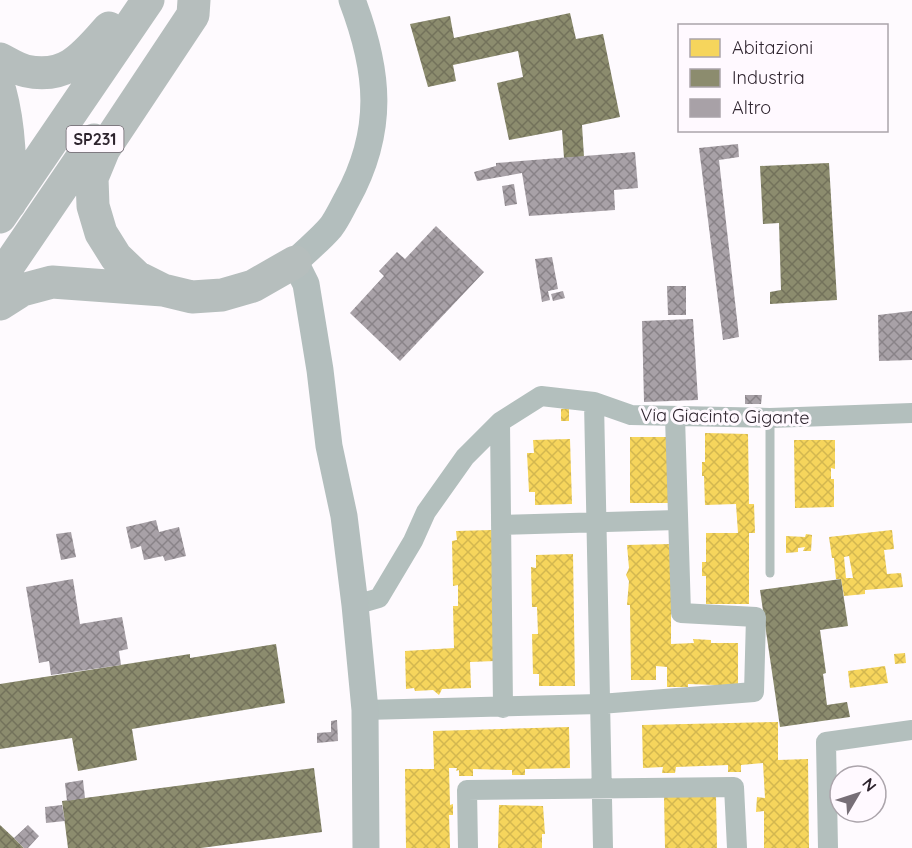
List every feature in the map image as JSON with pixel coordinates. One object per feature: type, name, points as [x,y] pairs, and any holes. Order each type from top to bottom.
[{"type":"highway","points":[[0,59],[26,71],[54,72],[72,66],[83,57],[134,0]]},
{"type":"highway","name":"SP231","points":[[5,210],[148,0]]},
{"type":"highway","points":[[163,290],[137,277],[116,257],[101,233],[93,206],[92,178],[104,149],[193,15],[192,0]]},
{"type":"highway","name":"SP231","points":[[0,278],[192,0]]},
{"type":"highway","points":[[0,91],[8,123],[10,161],[5,210]]},
{"type":"highway","points":[[0,304],[22,290],[52,282],[163,290],[192,297],[222,295],[253,286],[295,262]]},
{"type":"street","points":[[352,0],[365,34],[375,87],[371,134],[358,178],[332,226],[295,262],[306,284],[321,370],[329,446],[344,516],[355,605],[365,710],[366,848]]},
{"type":"street","name":"Via Giacinto Gigante","points":[[355,605],[379,597],[413,541],[426,512],[465,457],[500,422],[541,396],[594,402],[632,415],[675,417],[770,418],[912,413]]},
{"type":"street","points":[[594,402],[603,848]]},
{"type":"street","points":[[365,710],[600,705],[754,692],[756,617],[681,613],[675,417]]},
{"type":"street","points":[[500,422],[503,708]]},
{"type":"street","points":[[501,525],[677,520]]},
{"type":"street","points":[[828,848],[826,742],[912,730]]},
{"type":"street","points":[[468,848],[467,790],[734,788],[737,848]]},
{"type":"lane","points":[[770,418],[770,573]]},
{"type":"building: Abitazioni","points":[[569,408],[569,421],[561,421],[561,409]]},
{"type":"building: Abitazioni","points":[[705,433],[748,434],[749,504],[754,504],[755,533],[749,533],[749,604],[706,604],[706,576],[702,576],[702,562],[706,562],[706,533],[738,533],[736,504],[705,505],[702,462],[705,462]]},
{"type":"building: Abitazioni","points":[[630,437],[668,437],[668,503],[630,503]]},
{"type":"building: Abitazioni","points":[[570,439],[572,504],[535,505],[535,492],[529,492],[527,453],[534,453],[533,440]]},
{"type":"building: Abitazioni","points":[[794,440],[835,440],[835,469],[831,468],[831,479],[834,479],[834,507],[795,508]]},
{"type":"building: Abitazioni","points":[[492,530],[495,661],[470,662],[471,688],[442,689],[439,695],[433,690],[406,689],[405,651],[454,648],[453,606],[458,606],[458,585],[453,586],[452,541],[457,540],[456,531]]},
{"type":"building: Abitazioni","points":[[892,530],[894,549],[884,550],[887,574],[901,573],[903,587],[865,590],[865,594],[844,596],[841,579],[836,579],[829,537]],"holes":[[[849,556],[853,578],[846,578],[844,557]]]},
{"type":"building: Abitazioni","points":[[806,534],[812,535],[811,551],[803,551],[805,547],[798,548],[798,552],[786,553],[786,536],[805,537]]},
{"type":"building: Abitazioni","points":[[671,544],[671,644],[694,643],[693,639],[711,640],[711,643],[738,643],[738,686],[717,688],[716,685],[688,684],[688,687],[667,687],[667,667],[656,666],[656,680],[631,680],[630,605],[627,605],[629,581],[626,575],[629,568],[627,545]]},
{"type":"building: Abitazioni","points":[[573,554],[575,686],[539,686],[539,674],[533,674],[532,634],[538,634],[537,607],[532,607],[531,567],[536,568],[536,555]]},
{"type":"building: Abitazioni","points":[[905,653],[906,663],[895,664],[894,654]]},
{"type":"building: Abitazioni","points":[[885,666],[888,683],[850,688],[848,671]]},
{"type":"building: Abitazioni","points":[[778,722],[778,760],[808,759],[809,848],[764,848],[764,811],[756,812],[757,797],[765,798],[763,763],[741,765],[741,772],[728,772],[728,765],[676,767],[675,773],[662,773],[663,767],[643,768],[642,725]]},
{"type":"building: Abitazioni","points":[[569,727],[570,768],[525,769],[525,775],[512,775],[512,770],[473,769],[473,776],[459,776],[457,768],[449,768],[450,805],[453,804],[453,815],[449,815],[450,848],[406,848],[405,769],[434,769],[433,731]]},
{"type":"building: Abitazioni","points":[[664,796],[716,796],[717,848],[665,848]]},
{"type":"building: Abitazioni","points":[[499,805],[543,806],[545,834],[542,834],[542,848],[498,848]]},
{"type":"building: Industria","points":[[570,13],[576,39],[603,34],[620,117],[582,125],[584,157],[564,158],[562,130],[509,140],[497,83],[523,77],[518,51],[453,65],[456,81],[428,87],[410,24],[450,16],[454,38]]},
{"type":"building: Industria","points":[[829,163],[837,300],[770,304],[770,292],[781,290],[779,223],[763,224],[760,166]]},
{"type":"building: Industria","points":[[841,579],[848,626],[820,630],[826,673],[823,674],[827,705],[847,702],[850,717],[780,727],[760,590]]},
{"type":"building: Industria","points":[[276,644],[285,703],[132,729],[137,760],[78,771],[72,738],[0,749],[0,684],[190,654],[190,658]]},
{"type":"building: Industria","points":[[314,768],[322,832],[201,848],[68,848],[62,801]]},
{"type":"building: Industria","points":[[0,825],[14,838],[24,848],[0,848]]},
{"type":"building: Altro","points":[[738,144],[739,157],[719,160],[739,337],[723,340],[699,148]]},
{"type":"building: Altro","points":[[635,152],[638,188],[614,190],[615,210],[529,216],[522,173],[477,181],[474,172],[496,166],[496,163]]},
{"type":"building: Altro","points":[[514,184],[517,204],[505,206],[502,186]]},
{"type":"building: Altro","points":[[436,226],[484,272],[400,361],[350,313],[384,276],[379,271],[397,252],[405,259]]},
{"type":"building: Altro","points":[[552,257],[558,289],[548,291],[550,300],[542,302],[535,259]]},
{"type":"building: Altro","points":[[667,286],[686,286],[686,315],[668,315]]},
{"type":"building: Altro","points":[[563,291],[565,298],[553,301],[551,294]]},
{"type":"building: Altro","points":[[912,311],[912,360],[879,361],[878,315]]},
{"type":"building: Altro","points":[[693,319],[698,400],[644,402],[642,321]]},
{"type":"building: Altro","points":[[745,395],[762,395],[761,404],[745,404]]},
{"type":"building: Altro","points":[[156,520],[159,532],[179,527],[186,556],[165,561],[163,556],[144,560],[141,546],[131,549],[126,527]]},
{"type":"building: Altro","points":[[71,532],[76,557],[61,560],[56,534]]},
{"type":"building: Altro","points":[[73,579],[80,624],[122,617],[128,649],[119,651],[121,665],[51,675],[49,661],[39,663],[26,587]]},
{"type":"building: Altro","points":[[337,720],[338,741],[317,743],[317,733],[331,732],[331,721]]},
{"type":"building: Altro","points":[[83,780],[85,798],[67,801],[65,783]]},
{"type":"building: Altro","points":[[62,805],[65,821],[46,823],[45,807]]},
{"type":"building: Altro","points":[[28,825],[39,836],[28,848],[24,848],[14,838]]}]
